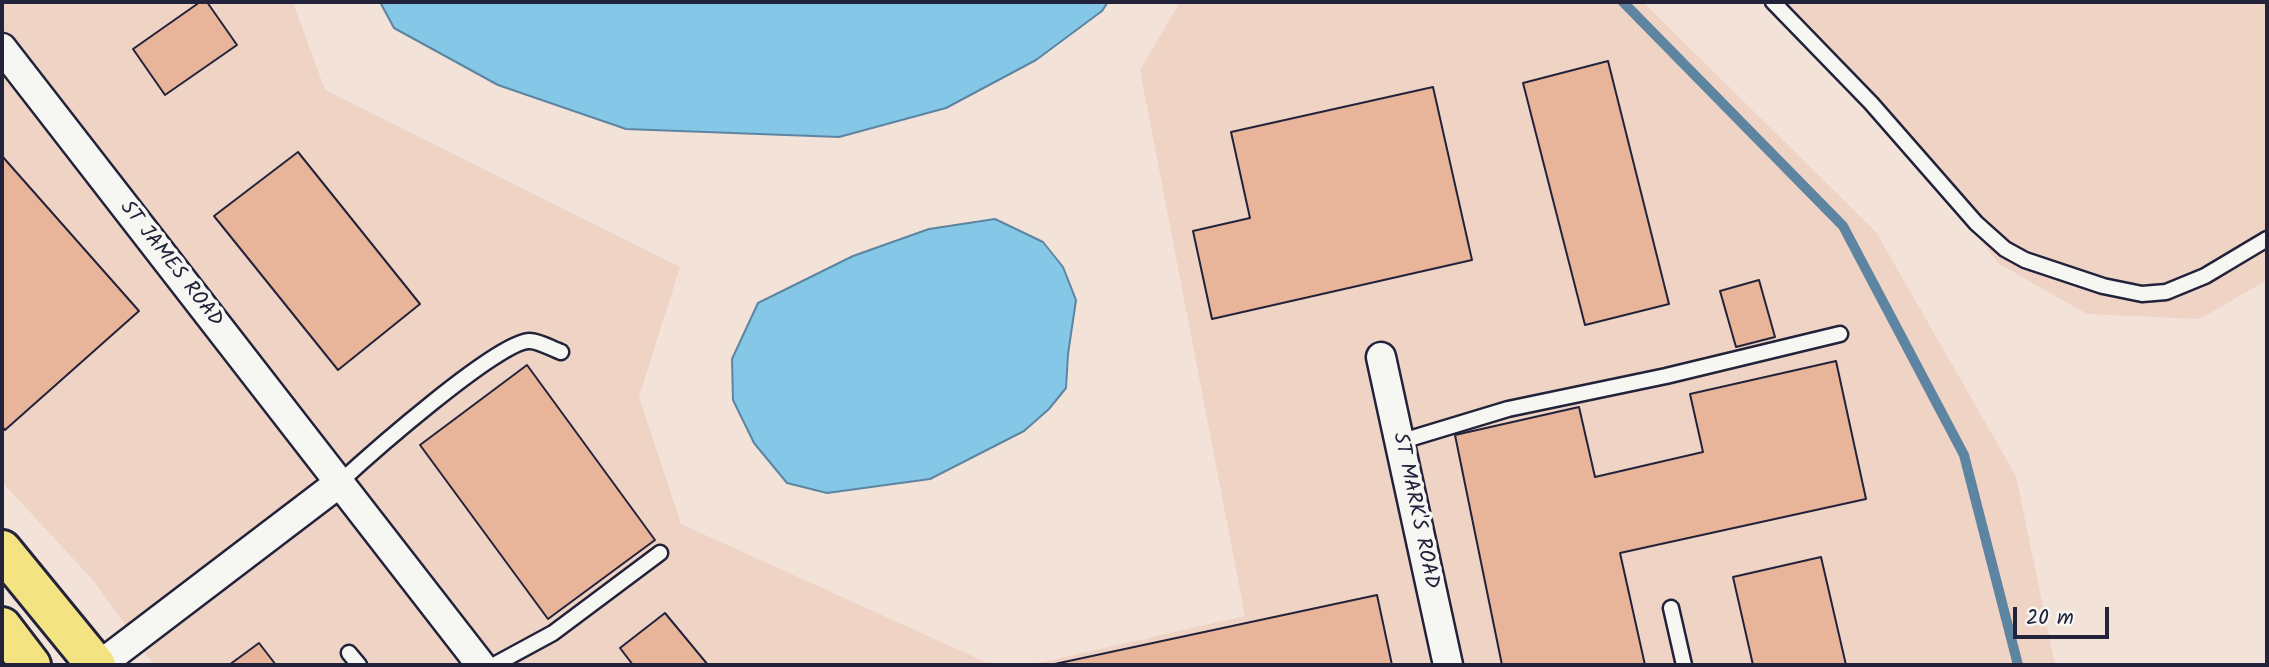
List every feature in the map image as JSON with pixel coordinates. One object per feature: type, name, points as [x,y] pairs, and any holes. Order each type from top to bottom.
[{"type":"highway","points":[[2,550],[98,665]]},
{"type":"highway","points":[[2,627],[31,665]]},
{"type":"street","name":"ST JAMES ROAD","points":[[2,48],[481,665]]},
{"type":"street","name":"ST MARK'S ROAD","points":[[1381,357],[1448,665]]},
{"type":"street","points":[[98,665],[339,483]]},
{"type":"lane","points":[[1773,2],[1871,103],[1976,223],[2005,248],[2025,260],[2103,286],[2143,295],[2166,292],[2205,276],[2267,239]]},
{"type":"lane","points":[[1399,442],[1508,410],[1666,376],[1840,334]]},
{"type":"lane","points":[[339,483],[401,428],[484,363],[520,343],[530,341],[561,352]]},
{"type":"lane","points":[[495,665],[553,633],[660,553]]},
{"type":"lane","points":[[1671,608],[1684,665]]},
{"type":"lane","points":[[349,653],[359,665]]},
{"type":"shaded area","points":[[2,2],[293,2],[325,90],[680,267],[639,397],[681,524],[992,665],[154,665],[93,580],[2,482]]},
{"type":"shaded area","points":[[1180,2],[1643,2],[1876,232],[2016,476],[2055,665],[1029,665],[1245,616],[1140,70]]},
{"type":"shaded area","points":[[1762,2],[2267,2],[2267,280],[2200,319],[2087,314],[1999,264],[1896,131]]},
{"type":"water","points":[[380,2],[1108,2],[1102,11],[1036,60],[946,108],[839,137],[626,129],[498,85],[394,28]]},
{"type":"water","points":[[995,219],[1043,242],[1063,267],[1076,300],[1066,388],[1049,409],[1024,431],[930,479],[827,493],[787,483],[754,443],[733,400],[732,359],[758,303],[853,256],[929,229]]},
{"type":"building","points":[[200,2],[207,2],[237,45],[165,95],[133,49]]},
{"type":"building","points":[[1608,61],[1669,304],[1585,325],[1523,83]]},
{"type":"building","points":[[1433,87],[1472,260],[1212,319],[1193,231],[1250,218],[1231,132]]},
{"type":"building","points":[[298,152],[420,304],[338,370],[214,216]]},
{"type":"building","points":[[2,156],[139,311],[5,430],[2,426]]},
{"type":"building","points":[[1759,280],[1775,337],[1736,347],[1720,291]]},
{"type":"building","points":[[1836,361],[1866,499],[1620,553],[1645,665],[1502,665],[1455,435],[1579,407],[1595,477],[1703,452],[1690,394]]},
{"type":"building","points":[[527,365],[655,540],[548,619],[420,445]]},
{"type":"building","points":[[1821,557],[1846,665],[1753,665],[1733,577]]},
{"type":"building","points":[[1377,595],[1392,665],[1050,665]]},
{"type":"building","points":[[665,613],[708,665],[633,665],[620,648]]},
{"type":"building","points":[[259,643],[276,665],[229,665]]},
{"type":"waterway","points":[[1623,2],[1843,226],[1964,455],[2018,665]]}]
